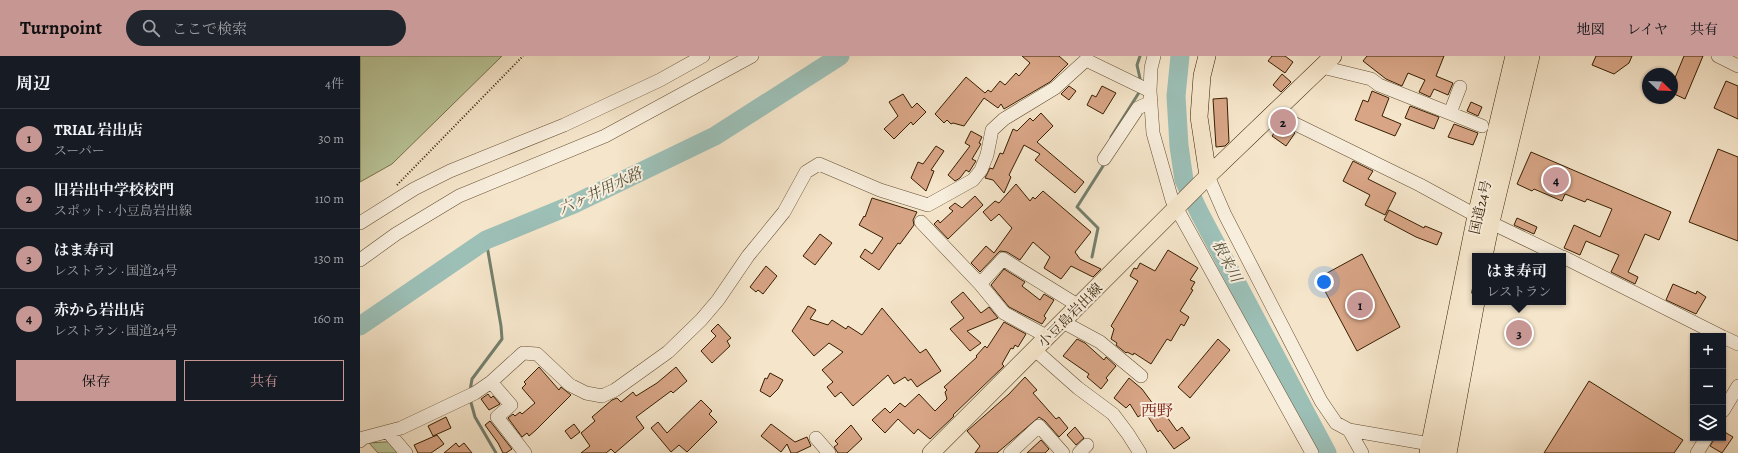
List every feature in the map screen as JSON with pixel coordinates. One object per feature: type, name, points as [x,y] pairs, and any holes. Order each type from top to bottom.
[{"type":"highway","name":"国道24号","points":[[1484,253],[1484,219],[1515,56]]},
{"type":"highway","name":"国道24号","points":[[1476,253],[1530,56]]},
{"type":"highway","name":"国道24号","points":[[1429,448],[1472,269]]},
{"type":"highway","points":[[1447,453],[1474,305]]},
{"type":"main road","points":[[1204,180],[1199,117],[1202,76],[1207,56]]},
{"type":"main road","name":"小豆島岩出線","points":[[940,450],[1035,350],[1204,180],[1328,62]]},
{"type":"street","points":[[360,223],[414,189],[444,174],[564,125],[660,80],[702,56]]},
{"type":"street","points":[[360,260],[396,234],[459,196],[605,136],[752,56]]},
{"type":"street","points":[[1154,56],[1151,96],[1153,133],[1172,200],[1179,205],[1312,453]]},
{"type":"street","points":[[1718,56],[1738,66]]},
{"type":"street","points":[[360,441],[363,438],[401,428],[433,415],[491,382],[523,353],[537,354],[570,384],[586,393],[602,396],[615,390],[668,352],[701,320],[718,300],[748,256],[784,212],[806,172],[819,164],[880,190],[928,204],[973,180],[981,170],[987,154],[992,130],[1004,119],[1055,88],[1086,60],[1151,96]]},
{"type":"street","points":[[1328,62],[1371,79],[1378,85],[1482,126]]},
{"type":"street","points":[[1450,113],[1460,87]]},
{"type":"street","points":[[1104,159],[1138,108],[1151,96]]},
{"type":"street","points":[[1275,114],[1554,253]]},
{"type":"street","points":[[1204,180],[1225,215],[1321,401],[1336,423],[1349,430],[1429,448]]},
{"type":"street","points":[[921,222],[980,284],[1004,313],[1048,337]]},
{"type":"street","points":[[1566,258],[1716,333]]},
{"type":"street","points":[[980,284],[1003,259],[1079,306]]},
{"type":"street","points":[[1063,322],[1100,342],[1141,376]]},
{"type":"street","points":[[1726,338],[1738,344]]},
{"type":"street","points":[[1035,350],[1078,388],[1113,414],[1140,453]]},
{"type":"street","points":[[491,382],[511,405],[497,417],[525,453]]},
{"type":"street","points":[[1726,406],[1738,386]]},
{"type":"street","points":[[1010,453],[1040,426],[1064,453]]},
{"type":"street","points":[[1349,430],[1362,453]]},
{"type":"street","points":[[388,432],[406,453]]},
{"type":"street","points":[[816,438],[828,453]]},
{"type":"street","points":[[1697,453],[1704,441]]},
{"type":"path","points":[[394,188],[523,56]]},
{"type":"green space","points":[[360,56],[502,56],[392,164],[360,182]]},
{"type":"green space","points":[[399,441],[409,453],[378,453],[369,443]]},
{"type":"building","points":[[1022,56],[1059,56],[1068,64],[1050,82],[1004,109],[1001,104],[998,108],[984,98],[964,126],[953,123],[951,124],[947,120],[944,123],[935,114],[966,77],[985,93],[988,90],[991,92],[1000,81],[1005,85],[1016,73],[1019,76],[1030,63]]},
{"type":"building","points":[[1272,56],[1285,56],[1293,62],[1285,73],[1268,61]]},
{"type":"building","points":[[1367,56],[1444,56],[1436,76],[1453,83],[1448,95],[1434,89],[1430,97],[1419,92],[1425,80],[1408,73],[1402,86],[1386,79],[1363,61]]},
{"type":"building","points":[[1596,56],[1632,56],[1629,63],[1614,74],[1592,65]]},
{"type":"building","points":[[1684,56],[1703,56],[1685,99],[1678,96],[1678,70]]},
{"type":"building","points":[[1282,74],[1291,82],[1281,92],[1273,85]]},
{"type":"building","points":[[1726,81],[1738,86],[1738,119],[1714,108]]},
{"type":"building","points":[[1069,86],[1076,91],[1069,100],[1061,94]]},
{"type":"building","points":[[1102,86],[1116,93],[1103,114],[1087,105],[1092,95],[1096,97]]},
{"type":"building","points":[[1372,91],[1389,98],[1382,116],[1401,124],[1395,136],[1355,120],[1363,100],[1368,102]]},
{"type":"building","points":[[903,94],[912,108],[917,103],[926,112],[913,125],[911,122],[894,139],[884,129],[898,116],[889,102]]},
{"type":"building","points":[[1227,98],[1229,142],[1225,146],[1216,147],[1213,99]]},
{"type":"building","points":[[1471,102],[1482,107],[1478,116],[1467,111]]},
{"type":"building","points":[[1410,106],[1439,117],[1434,129],[1405,118]]},
{"type":"building","points":[[1041,113],[1053,126],[1037,142],[1084,182],[1075,193],[1035,160],[1040,154],[1024,145],[1009,175],[1011,177],[1004,193],[993,180],[985,178],[990,168],[993,169],[1000,153],[1003,154],[1013,129],[1017,131],[1030,118],[1033,121]]},
{"type":"building","points":[[1454,124],[1478,133],[1473,145],[1448,137]]},
{"type":"building","points":[[1280,125],[1295,133],[1286,146],[1272,136]]},
{"type":"building","points":[[971,131],[982,137],[979,143],[981,144],[972,159],[976,161],[969,172],[966,170],[960,178],[955,181],[948,175],[970,146],[965,143]]},
{"type":"building","points":[[936,146],[944,151],[931,170],[934,171],[926,191],[911,178],[918,162],[923,164]]},
{"type":"building","points":[[1718,149],[1738,157],[1738,241],[1689,222]]},
{"type":"building","points":[[1531,152],[1671,212],[1659,240],[1645,234],[1628,272],[1638,277],[1635,284],[1611,272],[1619,255],[1586,241],[1580,255],[1564,248],[1574,225],[1600,237],[1612,209],[1587,199],[1585,202],[1565,194],[1562,201],[1534,189],[1532,191],[1517,184]]},
{"type":"building","points":[[1353,161],[1373,171],[1368,179],[1396,193],[1385,215],[1365,205],[1370,195],[1343,181]]},
{"type":"building","points":[[1016,184],[1030,201],[1033,197],[1035,199],[1043,191],[1091,232],[1075,252],[1080,259],[1101,269],[1093,277],[1071,266],[1061,279],[1044,268],[1050,257],[1033,242],[1020,260],[1007,252],[1000,251],[980,272],[971,263],[986,246],[994,253],[1012,228],[999,214],[991,221],[983,212],[995,201],[999,203]]},
{"type":"building","points":[[975,196],[983,205],[948,239],[934,224],[938,220],[940,223],[953,211],[949,208],[955,203],[962,208]]},
{"type":"building","points":[[872,198],[917,212],[913,220],[914,225],[900,244],[898,243],[879,270],[860,257],[865,249],[872,254],[883,238],[859,225],[864,216],[865,217]]},
{"type":"building","points":[[1389,210],[1424,228],[1425,226],[1442,233],[1437,245],[1416,237],[1384,220]]},
{"type":"building","points":[[1517,218],[1537,227],[1534,234],[1514,225]]},
{"type":"building","points":[[820,234],[832,243],[815,265],[803,256]]},
{"type":"building","points":[[1168,250],[1198,268],[1190,280],[1195,282],[1191,289],[1193,290],[1180,311],[1189,317],[1184,326],[1181,324],[1171,341],[1167,339],[1151,364],[1134,353],[1133,355],[1127,352],[1126,353],[1116,345],[1117,343],[1111,339],[1114,329],[1111,326],[1138,281],[1130,276],[1134,268],[1137,269],[1140,263],[1155,271]]},
{"type":"building","points":[[1362,254],[1400,327],[1357,351],[1318,278]]},
{"type":"building","points":[[766,266],[777,276],[763,294],[758,290],[756,292],[750,287]]},
{"type":"building","points":[[1004,269],[1025,282],[1022,286],[1040,300],[1044,294],[1054,300],[1044,316],[1046,318],[1042,324],[1009,307],[991,285]]},
{"type":"building","points":[[1673,284],[1696,294],[1697,291],[1706,297],[1696,314],[1666,300]]},
{"type":"building","points":[[963,292],[981,313],[989,307],[998,318],[967,331],[981,343],[970,351],[950,329],[964,318],[951,302]]},
{"type":"building","points":[[808,306],[816,310],[810,319],[828,325],[832,320],[846,329],[848,326],[862,335],[882,308],[920,353],[926,349],[941,371],[917,387],[911,379],[908,381],[905,377],[894,384],[888,375],[853,406],[841,392],[835,397],[827,387],[833,382],[822,370],[843,352],[829,343],[814,356],[792,331]]},
{"type":"building","points":[[1004,322],[1026,334],[1018,347],[1015,345],[1013,349],[1011,348],[1002,364],[1004,366],[930,439],[918,429],[914,434],[898,419],[885,433],[872,420],[885,408],[890,413],[900,403],[905,407],[919,394],[935,411],[947,399],[945,392],[947,390],[944,387],[977,357],[976,356],[985,346],[987,348]]},
{"type":"building","points":[[718,324],[731,338],[727,341],[730,346],[712,363],[701,351],[716,336],[711,331]]},
{"type":"building","points":[[1077,339],[1085,343],[1104,360],[1106,357],[1116,366],[1106,378],[1108,380],[1101,389],[1087,377],[1089,374],[1063,356]]},
{"type":"building","points":[[1218,339],[1230,350],[1190,398],[1178,387]]},
{"type":"building","points":[[539,367],[559,390],[561,387],[571,395],[529,436],[527,433],[522,437],[508,418],[513,414],[515,416],[520,412],[522,414],[535,403],[522,388],[526,384],[524,382]]},
{"type":"building","points":[[676,367],[687,381],[673,393],[671,391],[636,417],[644,428],[615,453],[611,449],[606,453],[581,453],[590,446],[581,433],[595,421],[592,417],[612,400],[617,398],[621,402],[633,392],[636,396],[657,383]]},
{"type":"building","points":[[770,373],[783,380],[778,389],[770,397],[760,391],[765,378],[767,379]]},
{"type":"building","points":[[1025,377],[1037,390],[1033,393],[1056,419],[1059,417],[1068,428],[1059,437],[1045,421],[1039,417],[997,453],[975,453],[980,446],[967,431],[1009,394]]},
{"type":"building","points":[[1129,378],[1142,389],[1159,412],[1162,410],[1177,431],[1182,427],[1190,438],[1174,449],[1160,430],[1158,432],[1145,412],[1138,417],[1130,404],[1126,408],[1114,398]]},
{"type":"building","points":[[1589,381],[1683,440],[1674,453],[1544,453]]},
{"type":"building","points":[[488,394],[491,398],[493,396],[500,404],[489,410],[481,399]]},
{"type":"building","points":[[701,400],[712,411],[709,414],[717,422],[687,452],[679,445],[671,452],[651,428],[658,422],[667,433]]},
{"type":"building","points":[[446,417],[451,428],[433,436],[428,426]]},
{"type":"building","points":[[490,421],[512,449],[506,453],[503,453],[498,443],[485,425]]},
{"type":"building","points":[[574,424],[580,432],[571,439],[565,431]]},
{"type":"building","points":[[771,424],[795,442],[807,437],[811,446],[796,453],[791,453],[787,444],[781,452],[761,436]]},
{"type":"building","points":[[851,425],[862,439],[847,453],[838,453],[834,447],[838,444],[835,441]]},
{"type":"building","points":[[1075,427],[1084,438],[1076,445],[1067,435]]},
{"type":"building","points":[[1726,433],[1733,437],[1722,453],[1710,446],[1713,441],[1726,441]]},
{"type":"building","points":[[437,435],[444,444],[431,453],[418,453],[414,445]]},
{"type":"building","points":[[1041,440],[1049,449],[1045,453],[1027,453]]},
{"type":"building","points":[[456,443],[459,447],[464,443],[472,453],[444,453]]},
{"type":"waterway","name":"六ヶ井用水路","points":[[360,326],[486,240],[574,204],[715,136],[840,56]]},
{"type":"waterway","points":[[1140,56],[1137,65],[1141,83]]},
{"type":"waterway","name":"根来川","points":[[1180,56],[1176,96],[1179,146],[1184,180],[1200,214],[1327,453]]},
{"type":"waterway","points":[[1111,137],[1140,91]]},
{"type":"waterway","points":[[1092,257],[1098,228],[1077,207],[1105,163]]},
{"type":"waterway","points":[[470,391],[472,379],[502,339],[486,240]]},
{"type":"waterway","points":[[470,399],[475,417],[496,453]]},
{"type":"place","name":"旧岩出中学校校門","points":[[1283,122]]},
{"type":"place","name":"赤から岩出店","points":[[1556,180]]},
{"type":"place","name":"TRIAL 岩出店","points":[[1360,305]]},
{"type":"place","name":"はま寿司","points":[[1519,333]]},
{"type":"district","name":"西野","points":[[1157,410]]}]
